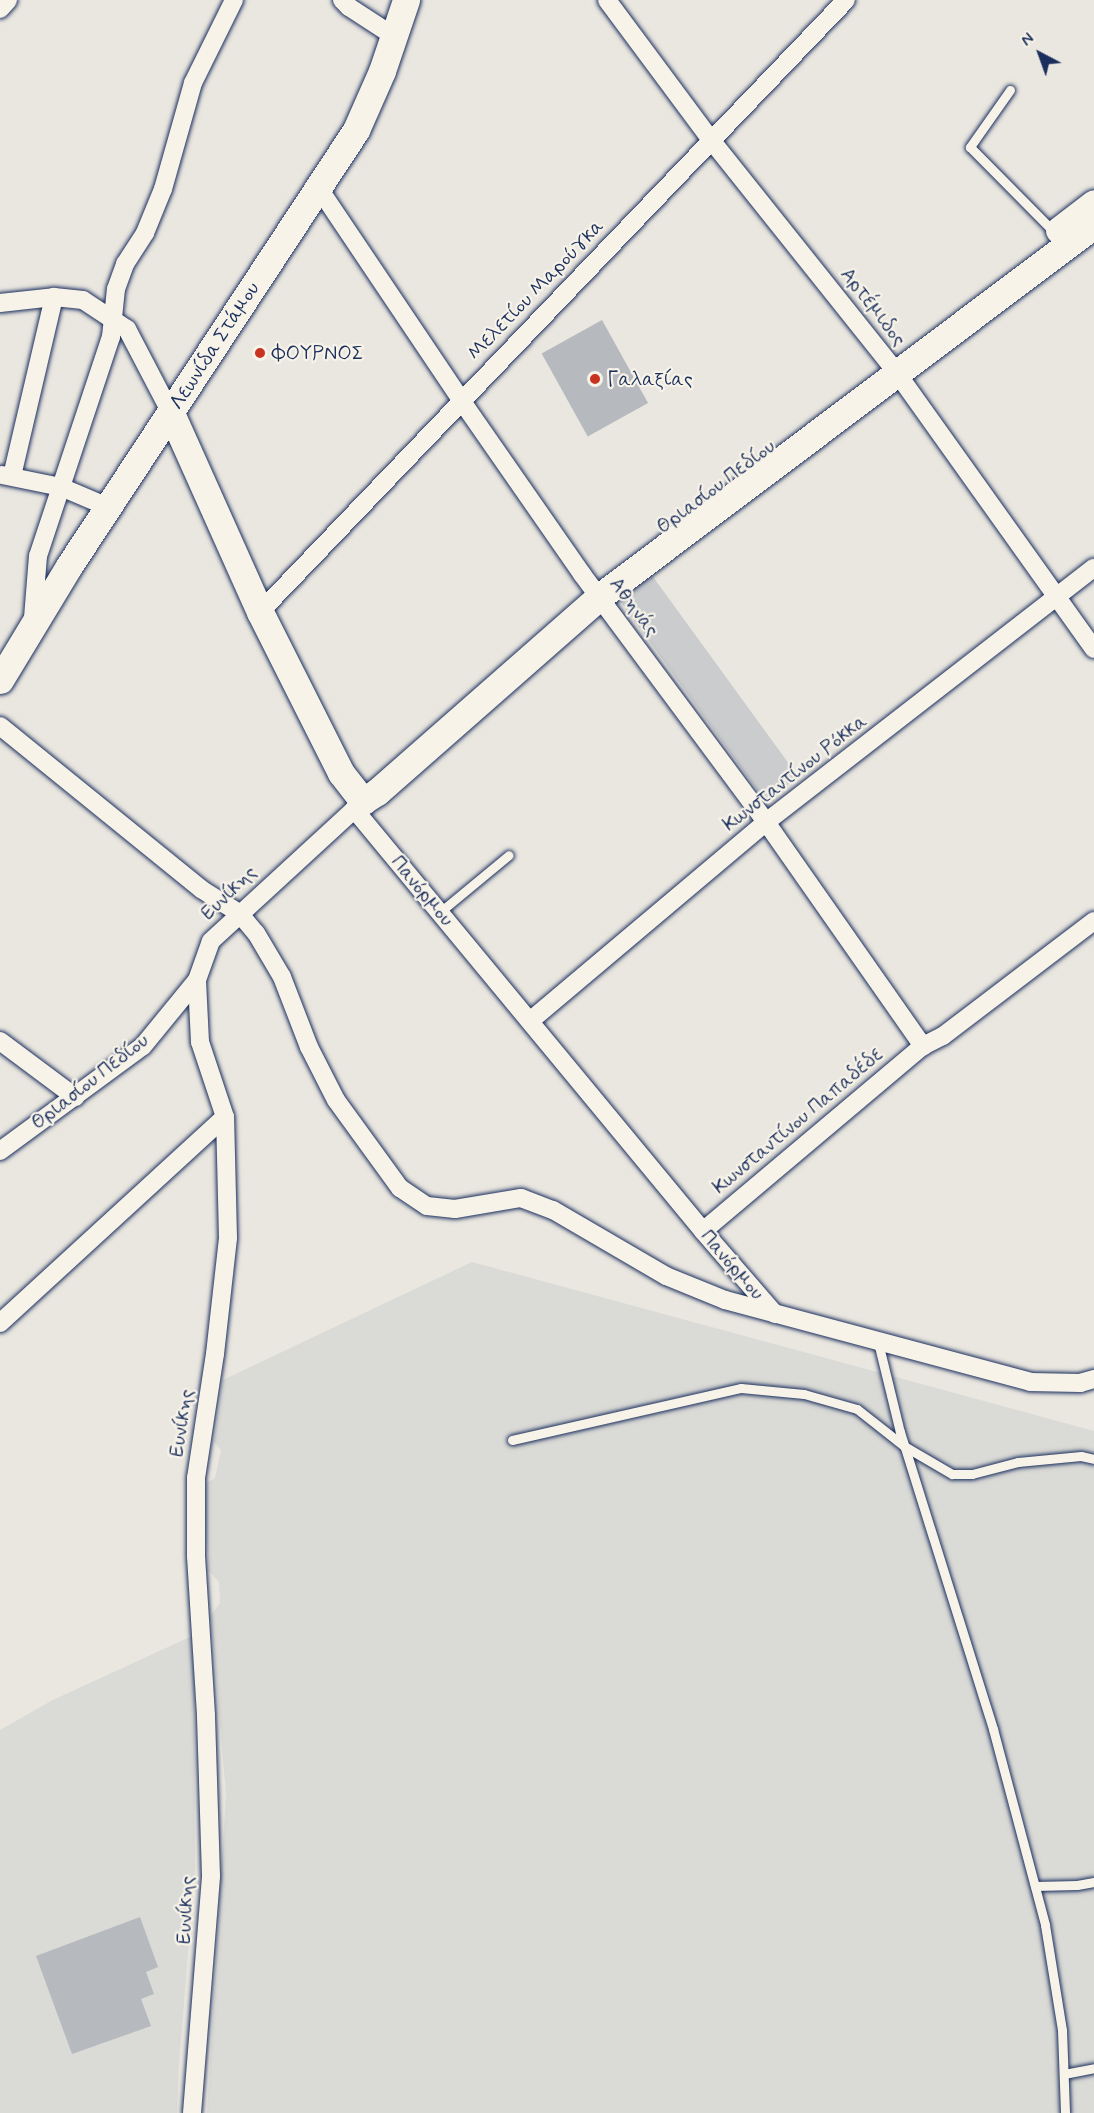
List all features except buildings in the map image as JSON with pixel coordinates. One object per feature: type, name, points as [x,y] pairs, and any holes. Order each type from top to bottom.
[{"type":"main road","name":"Λεωνίδα Στάμου","points":[[0,680],[108,507],[356,130],[395,36],[406,0]]},
{"type":"main road","name":"Θριασίου Πεδίου","points":[[892,366],[1055,233],[1091,219]]},
{"type":"main road","name":"Θριασίου Πεδίου","points":[[357,800],[377,792],[594,590],[1091,219]]},
{"type":"main road","name":"Πανόρμου","points":[[171,412],[260,612],[341,773],[357,800]]},
{"type":"street","points":[[0,9],[8,0]]},
{"type":"street","points":[[33,627],[38,556],[111,337],[116,289],[125,264],[145,233],[163,189],[193,83],[234,0]]},
{"type":"street","points":[[342,0],[349,7],[395,36]]},
{"type":"street","name":"Αρτέμιδος","points":[[607,0],[711,140],[892,366],[1094,649]]},
{"type":"street","name":"Μελετίου Μαρούγκα","points":[[260,612],[846,0]]},
{"type":"street","name":"Αθηνάς","points":[[318,187],[461,400],[594,590],[766,822],[923,1046]]},
{"type":"street","points":[[54,297],[6,476],[61,487],[108,507]]},
{"type":"street","points":[[0,303],[54,297],[83,300],[127,329],[171,412]]},
{"type":"street","name":"Κωνσταντίνου Ρόκκα","points":[[530,1022],[766,822],[1094,568]]},
{"type":"street","points":[[0,726],[37,759],[201,889],[239,913],[256,933],[282,977],[309,1047],[336,1100],[400,1188],[427,1206],[455,1209],[521,1197],[554,1210],[666,1276],[725,1300],[1030,1382],[1080,1383],[1094,1379]]},
{"type":"street","name":"Πανόρμου","points":[[357,800],[440,912],[703,1231],[776,1315]]},
{"type":"street","name":"Ευνίκης","points":[[192,2113],[211,1876],[206,1715],[196,1556],[196,1478],[215,1354],[228,1238],[225,1116],[200,1042],[197,980],[212,941],[357,800]]},
{"type":"street","name":"Κωνσταντίνου Παπαδέδε","points":[[703,1231],[923,1046],[943,1036],[1094,921]]},
{"type":"street","name":"Θριασίου Πεδίου","points":[[0,1151],[143,1046],[197,980]]},
{"type":"street","points":[[0,1041],[75,1097]]},
{"type":"street","points":[[0,1323],[225,1116]]},
{"type":"lane","points":[[1010,90],[970,147],[1055,233]]},
{"type":"lane","points":[[440,912],[509,855]]},
{"type":"lane","points":[[878,1342],[904,1446],[993,1729],[1045,1925],[1062,2030],[1065,2113]]},
{"type":"lane","points":[[512,1440],[741,1388],[804,1394],[857,1410],[904,1446],[952,1474],[972,1474],[1018,1462],[1081,1456],[1094,1459]]},
{"type":"lane","points":[[1035,1886],[1077,1885],[1094,1882]]},
{"type":"lane","points":[[1064,2074],[1094,2068]]},
{"type":"shaded area","points":[[651,574],[799,777],[765,801],[618,598]]},
{"type":"shaded area","points":[[472,1262],[1094,1431],[1094,2113],[207,2113],[226,1794],[211,1615],[220,1603],[219,1582],[209,1571],[205,1509],[206,1483],[215,1478],[221,1450],[214,1442],[223,1380]]},
{"type":"shaded area","points":[[194,1635],[195,1868],[177,2113],[0,2113],[0,1730],[53,1700]]},
{"type":"place","name":"ΦΟΥΡΝΟΣ","points":[[260,353]]},
{"type":"place","name":"Γαλαξίας","points":[[595,379]]}]
